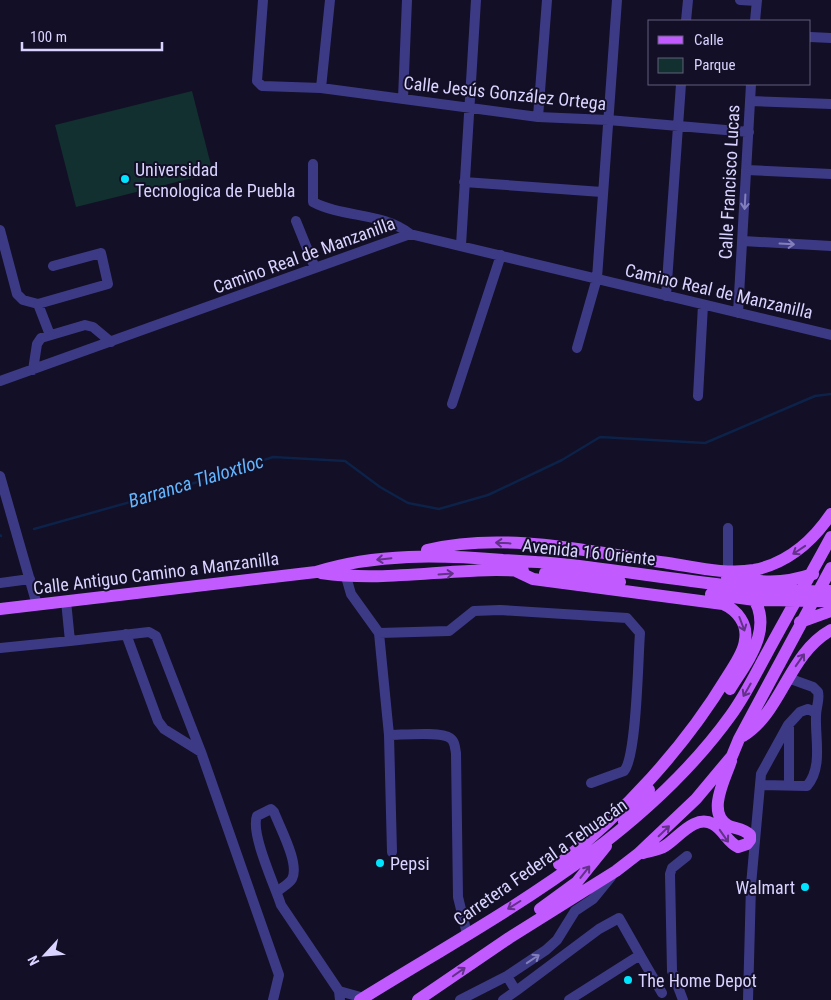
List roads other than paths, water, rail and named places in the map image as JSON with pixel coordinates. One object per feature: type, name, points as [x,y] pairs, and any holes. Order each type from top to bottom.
[{"type":"main road","points":[[409,556],[446,546],[495,543],[553,547],[728,571],[751,570],[784,559],[809,542],[831,514]]},
{"type":"main road","name":"Carretera Federal a Tehuacán","points":[[363,999],[535,891],[614,836],[640,815],[677,779],[733,713],[831,537]]},
{"type":"main road","points":[[509,571],[552,555],[575,555],[757,582],[785,581],[831,566]]},
{"type":"main road","name":"Avenida 16 Oriente","points":[[344,570],[409,556],[448,556],[534,562],[798,596]]},
{"type":"main road","points":[[638,854],[665,846],[691,826],[703,822],[712,823],[721,830],[730,844],[738,847],[747,844],[750,840],[750,835],[745,830],[728,826],[722,820],[716,799],[739,739],[803,620],[821,594],[831,566]]},
{"type":"main road","name":"Avenida 16 Oriente","points":[[344,570],[413,576],[509,571],[569,575],[755,600],[821,594],[831,600]]},
{"type":"main road","name":"Calle Antiguo Camino a Manzanilla","points":[[0,609],[344,570]]},
{"type":"main road","points":[[509,571],[533,579],[723,604],[738,614],[746,636],[743,648],[722,685],[681,741],[610,822],[545,877],[535,891]]},
{"type":"main road","points":[[509,938],[531,916],[577,882],[708,720],[755,649],[761,629],[755,600],[746,589]]},
{"type":"main road","points":[[773,642],[803,620],[831,611]]},
{"type":"main road","points":[[739,739],[749,733],[764,717],[807,650],[831,630]]},
{"type":"main road","points":[[418,1000],[509,938],[616,871],[638,854],[696,799],[732,756]]},
{"type":"street","name":"Calle Jesús González Ortega","points":[[263,0],[257,82],[259,85],[321,88],[468,109],[538,116],[749,132]]},
{"type":"street","points":[[321,88],[330,0]]},
{"type":"street","points":[[403,99],[407,0]]},
{"type":"street","points":[[461,245],[476,0]]},
{"type":"street","points":[[538,116],[547,0]]},
{"type":"street","points":[[577,348],[597,278],[616,0]]},
{"type":"street","points":[[686,20],[688,0]]},
{"type":"street","points":[[740,0],[757,0],[755,20]]},
{"type":"street","points":[[811,37],[831,38]]},
{"type":"street","points":[[666,296],[681,85]]},
{"type":"street","name":"Calle Francisco Lucas","points":[[738,313],[751,85]]},
{"type":"street","points":[[750,102],[831,104]]},
{"type":"street","points":[[313,164],[313,202],[384,221],[410,234]]},
{"type":"street","points":[[746,170],[831,174]]},
{"type":"street","points":[[464,182],[602,192]]},
{"type":"street","points":[[296,222],[315,268]]},
{"type":"street","points":[[0,230],[17,294],[23,300],[38,304],[108,284],[101,253],[53,266]]},
{"type":"street","name":"Camino Real de Manzanilla","points":[[0,381],[410,234],[831,335]]},
{"type":"street","points":[[742,241],[831,246]]},
{"type":"street","points":[[452,404],[501,255]]},
{"type":"street","points":[[38,304],[50,335]]},
{"type":"street","points":[[698,396],[704,305]]},
{"type":"street","points":[[33,370],[37,344],[41,338],[85,325],[93,327],[111,342]]},
{"type":"street","points":[[0,476],[37,605]]},
{"type":"street","points":[[728,528],[728,571]]},
{"type":"street","points":[[344,570],[351,594],[379,633],[389,736],[392,852]]},
{"type":"street","points":[[0,583],[30,579]]},
{"type":"street","points":[[66,601],[70,641]]},
{"type":"street","points":[[379,633],[449,631],[474,610],[627,618],[640,634],[633,746],[628,768],[591,783]]},
{"type":"street","points":[[0,648],[149,632],[156,636],[201,752],[279,975],[273,1000]]},
{"type":"street","points":[[126,634],[158,721],[164,729],[201,752]]},
{"type":"street","points":[[761,785],[807,786],[814,777],[817,765],[816,713],[818,692],[813,687],[788,678]]},
{"type":"street","points":[[748,1000],[751,885],[761,774],[788,726],[803,709],[816,713]]},
{"type":"street","points":[[788,726],[789,786]]},
{"type":"street","points":[[389,736],[440,735],[450,737],[453,742],[456,753],[458,897],[467,934]]},
{"type":"street","points":[[277,892],[291,881],[294,872],[293,861],[274,812],[271,809],[257,816],[255,829],[281,905],[340,995],[363,999]]},
{"type":"street","points":[[683,1000],[672,971],[670,874],[672,868],[686,856]]},
{"type":"street","points":[[460,1000],[507,976],[557,940],[575,911],[593,899],[616,871]]},
{"type":"street","points":[[503,1000],[599,929],[619,918],[662,993]]},
{"type":"street","points":[[569,1000],[640,955]]},
{"type":"street","points":[[507,976],[516,991]]},
{"type":"waterway","name":"Barranca Tlaloxtloc","points":[[34,529],[173,490],[273,457],[345,461],[380,487],[408,503],[439,509],[488,495],[562,460],[600,437],[705,443],[815,396],[831,394]]},
{"type":"place","name":"Universidad Tecnologica de Puebla","points":[[125,179]]},
{"type":"place","name":"Pepsi","points":[[380,863]]},
{"type":"place","name":"Walmart","points":[[805,887]]},
{"type":"place","name":"The Home Depot","points":[[628,980]]}]
